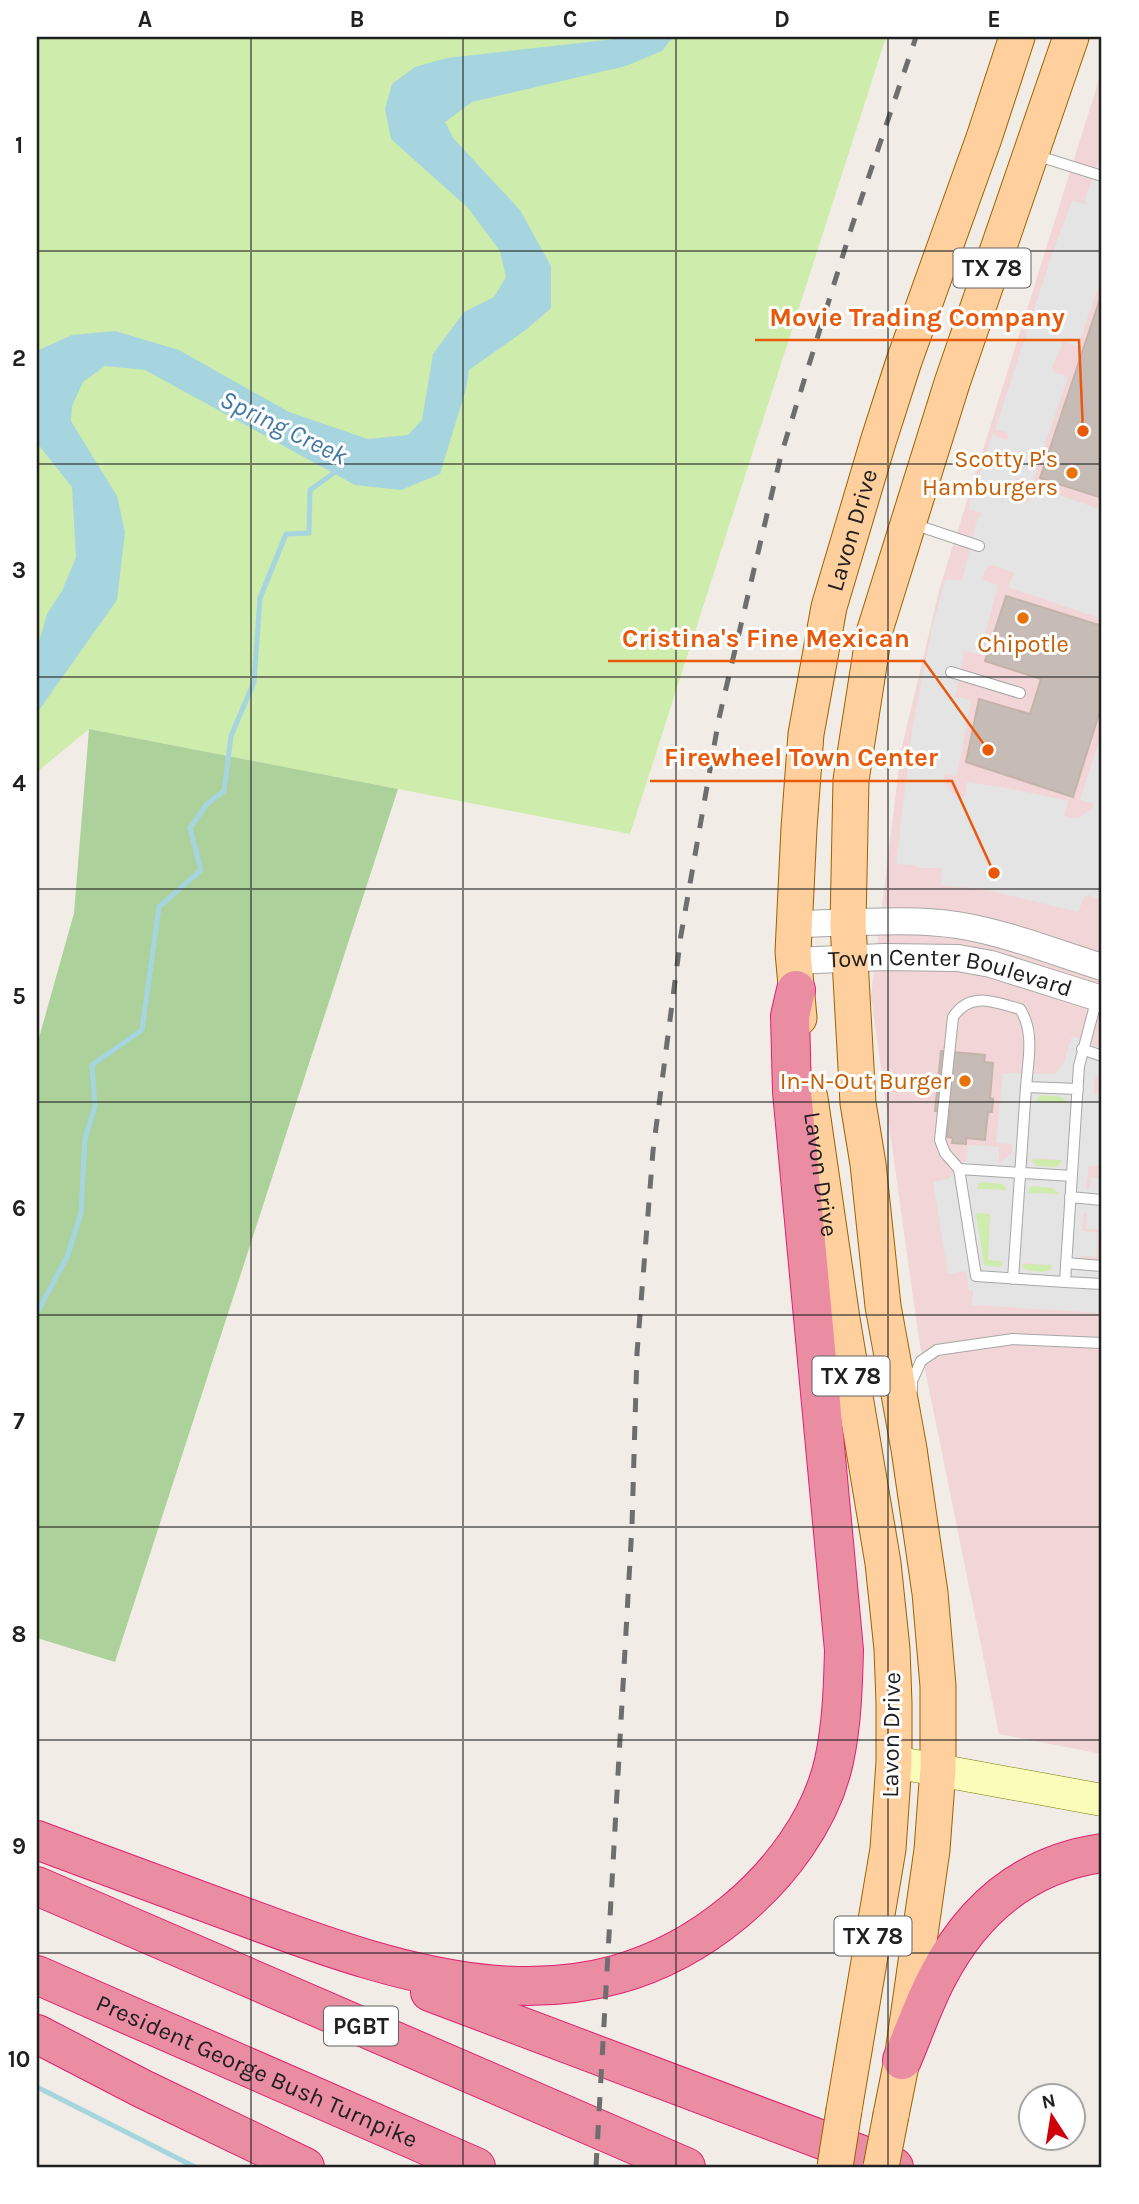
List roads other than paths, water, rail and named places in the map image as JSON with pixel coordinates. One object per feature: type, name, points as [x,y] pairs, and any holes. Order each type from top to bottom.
[{"type":"highway","points":[[37,1840],[322,1946],[423,1975],[499,1986],[538,1987],[581,1983],[649,1964],[681,1949],[724,1921],[766,1882],[790,1853],[816,1811],[828,1783],[842,1704],[844,1650],[792,1092],[790,1016],[795,975]]},
{"type":"highway","points":[[902,2060],[937,1978],[957,1943],[985,1909],[1013,1886],[1049,1867],[1086,1855],[1102,1853]]},
{"type":"highway","name":"PGBT","points":[[37,1885],[686,2167]]},
{"type":"highway","points":[[322,1946],[374,1971],[894,2167]]},
{"type":"highway","name":"President George Bush Turnpike","points":[[37,1975],[476,2167]]},
{"type":"highway","points":[[37,2034],[142,2089],[305,2167]]},
{"type":"main road","name":"Lavon Drive","points":[[835,2167],[888,1849],[894,1762],[892,1649],[883,1563],[842,1319],[808,1091],[795,975],[799,828],[806,734],[829,607],[900,372],[1017,37]]},
{"type":"main road","points":[[1032,154],[1019,147],[1014,140],[1012,122],[1038,37]]},
{"type":"main road","name":"Lavon Drive","points":[[881,2167],[902,2060],[932,1850],[938,1769],[938,1686],[914,1487],[883,1306],[859,1103],[848,941],[851,779],[874,634],[907,522],[1071,37]]},
{"type":"main road","points":[[894,1762],[1102,1800]]},
{"type":"street","name":"Town Center Boulevard","points":[[795,975],[848,941],[895,922],[956,925],[1003,934],[1102,967]]},
{"type":"street","name":"Town Center Boulevard","points":[[795,924],[848,941],[991,964],[1101,994]]},
{"type":"lane","points":[[1032,154],[1102,176]]},
{"type":"lane","points":[[907,522],[979,546]]},
{"type":"lane","points":[[951,672],[1020,693]]},
{"type":"lane","points":[[1065,1282],[1082,1049],[1101,994]]},
{"type":"lane","points":[[1013,1279],[1030,1032],[1020,1009],[972,1000],[961,1006],[953,1017],[940,1140],[945,1153],[958,1169],[976,1276],[1013,1279],[1102,1284]]},
{"type":"lane","points":[[1082,1049],[1102,1056]]},
{"type":"lane","points":[[1026,1087],[1078,1089]]},
{"type":"lane","points":[[958,1169],[1072,1176]]},
{"type":"lane","points":[[1070,1197],[1102,1200]]},
{"type":"lane","points":[[1066,1263],[1102,1266]]},
{"type":"lane","points":[[914,1487],[912,1381],[921,1361],[937,1350],[1013,1339],[1102,1343]]},
{"type":"water","name":"Spring Creek","points":[[633,37],[673,37],[662,51],[626,66],[472,102],[445,122],[454,139],[520,210],[551,266],[551,308],[527,329],[469,370],[466,389],[440,474],[401,490],[355,485],[145,370],[105,366],[83,382],[72,406],[71,421],[117,496],[125,532],[117,600],[37,713],[37,649],[47,614],[62,591],[76,557],[72,487],[37,443],[37,351],[72,335],[115,331],[179,350],[289,412],[368,439],[408,435],[422,420],[433,354],[464,312],[494,297],[506,277],[500,251],[468,208],[391,139],[385,109],[392,84],[415,67],[447,58]]},
{"type":"waterway","name":"Spring Creek","points":[[37,1313],[67,1257],[81,1213],[85,1138],[95,1107],[92,1065],[142,1030],[159,907],[201,870],[190,828],[207,804],[224,791],[231,736],[254,682],[260,598],[286,534],[309,533],[310,490],[338,470]]},
{"type":"waterway","points":[[37,2087],[195,2167]]},
{"type":"railway","points":[[596,2167],[632,1525],[637,1353],[653,1151],[681,935],[719,718],[781,455],[852,226],[916,37]]},
{"type":"place","name":"Movie Trading Company","points":[[1083,431]]},
{"type":"place","name":"Scotty P's Hamburgers","points":[[1072,473]]},
{"type":"place","name":"Chipotle","points":[[1023,618]]},
{"type":"place","name":"Cristina's Fine Mexican","points":[[988,750]]},
{"type":"place","name":"Firewheel Town Center","points":[[994,873]]},
{"type":"place","name":"In-N-Out Burger","points":[[965,1081]]}]
